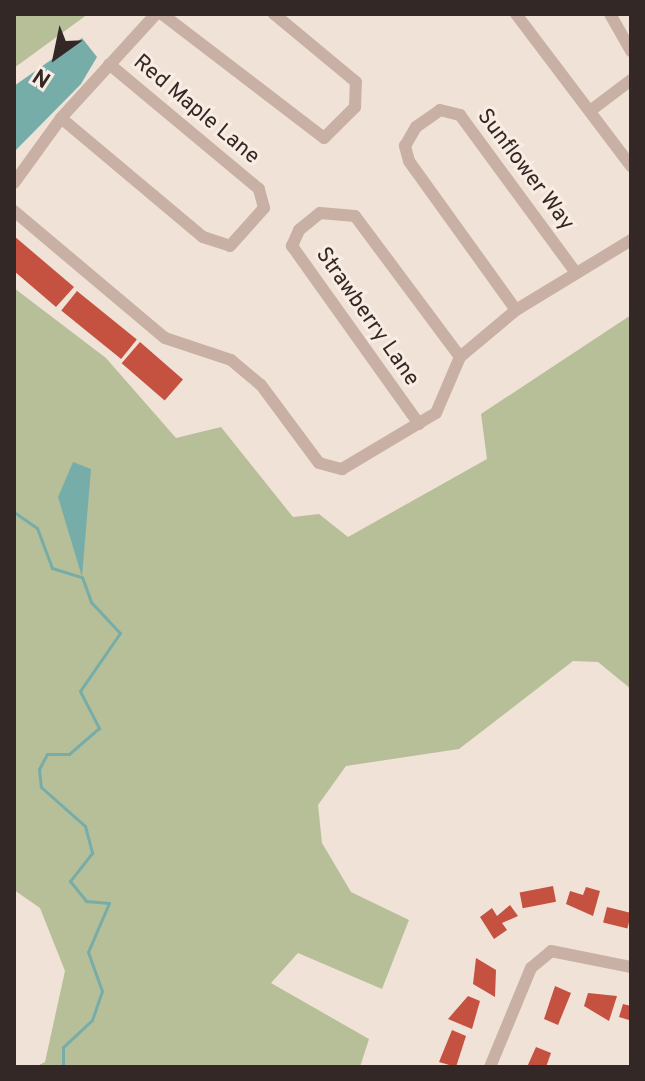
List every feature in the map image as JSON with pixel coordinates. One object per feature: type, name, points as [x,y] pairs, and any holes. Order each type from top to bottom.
[{"type":"street","points":[[14,183],[61,118],[156,14]]},
{"type":"street","points":[[162,14],[324,138],[355,107],[356,82],[274,14]]},
{"type":"street","points":[[516,14],[631,166]]},
{"type":"street","points":[[610,14],[631,51]]},
{"type":"street","name":"Red Maple Lane","points":[[61,118],[203,237],[230,246],[239,237],[264,208],[259,189],[109,64]]},
{"type":"street","points":[[590,111],[631,80]]},
{"type":"street","name":"Sunflower Way","points":[[516,310],[409,161],[405,146],[416,127],[440,110],[460,115],[576,273]]},
{"type":"street","points":[[14,211],[97,282],[183,349],[231,360],[261,385],[319,463],[342,469],[419,424],[451,390],[460,357],[516,310],[631,240]]},
{"type":"street","name":"Strawberry Lane","points":[[419,424],[292,246],[299,230],[320,213],[355,216],[460,357]]},
{"type":"street","points":[[490,1067],[531,968],[551,951],[631,967]]},
{"type":"green space","points":[[14,14],[88,14],[14,68]]},
{"type":"green space","points":[[14,288],[106,358],[176,438],[221,427],[293,517],[319,514],[348,537],[487,459],[481,414],[631,315],[631,689],[598,662],[573,661],[459,749],[346,766],[318,805],[322,843],[351,892],[409,920],[382,989],[298,953],[271,983],[369,1039],[360,1067],[35,1067],[45,1062],[65,971],[40,908],[14,890]]},
{"type":"water","points":[[82,38],[97,57],[81,84],[14,152],[14,86]]},
{"type":"water","points":[[73,462],[91,469],[82,577],[58,497]]},
{"type":"building","points":[[14,236],[74,287],[56,307],[14,271]]},
{"type":"building","points":[[77,291],[137,339],[121,359],[61,310]]},
{"type":"building","points":[[140,342],[183,379],[165,401],[122,363]]},
{"type":"building","points":[[553,886],[556,902],[523,908],[520,892]]},
{"type":"building","points":[[586,887],[600,891],[593,916],[566,904],[570,891],[583,895]]},
{"type":"building","points":[[510,905],[518,916],[502,923],[507,930],[494,939],[480,917],[492,908],[497,916]]},
{"type":"building","points":[[607,907],[631,913],[627,929],[603,923]]},
{"type":"building","points":[[476,958],[496,970],[495,997],[473,984]]},
{"type":"building","points":[[555,986],[571,993],[558,1025],[544,1019]]},
{"type":"building","points":[[588,993],[617,996],[609,1021],[584,1006]]},
{"type":"building","points":[[468,996],[480,1001],[472,1029],[448,1019]]},
{"type":"building","points":[[623,1004],[631,1006],[629,1020],[619,1017]]},
{"type":"building","points":[[452,1030],[466,1036],[456,1067],[439,1062]]},
{"type":"building","points":[[536,1047],[551,1053],[546,1067],[527,1067]]},
{"type":"waterway","points":[[14,512],[37,528],[52,568],[82,577],[91,602],[120,633],[80,691],[99,728],[69,754],[47,754],[39,769],[41,787],[85,826],[92,853],[70,881],[86,901],[109,903],[88,952],[102,991],[92,1020],[63,1047],[63,1067]]}]
